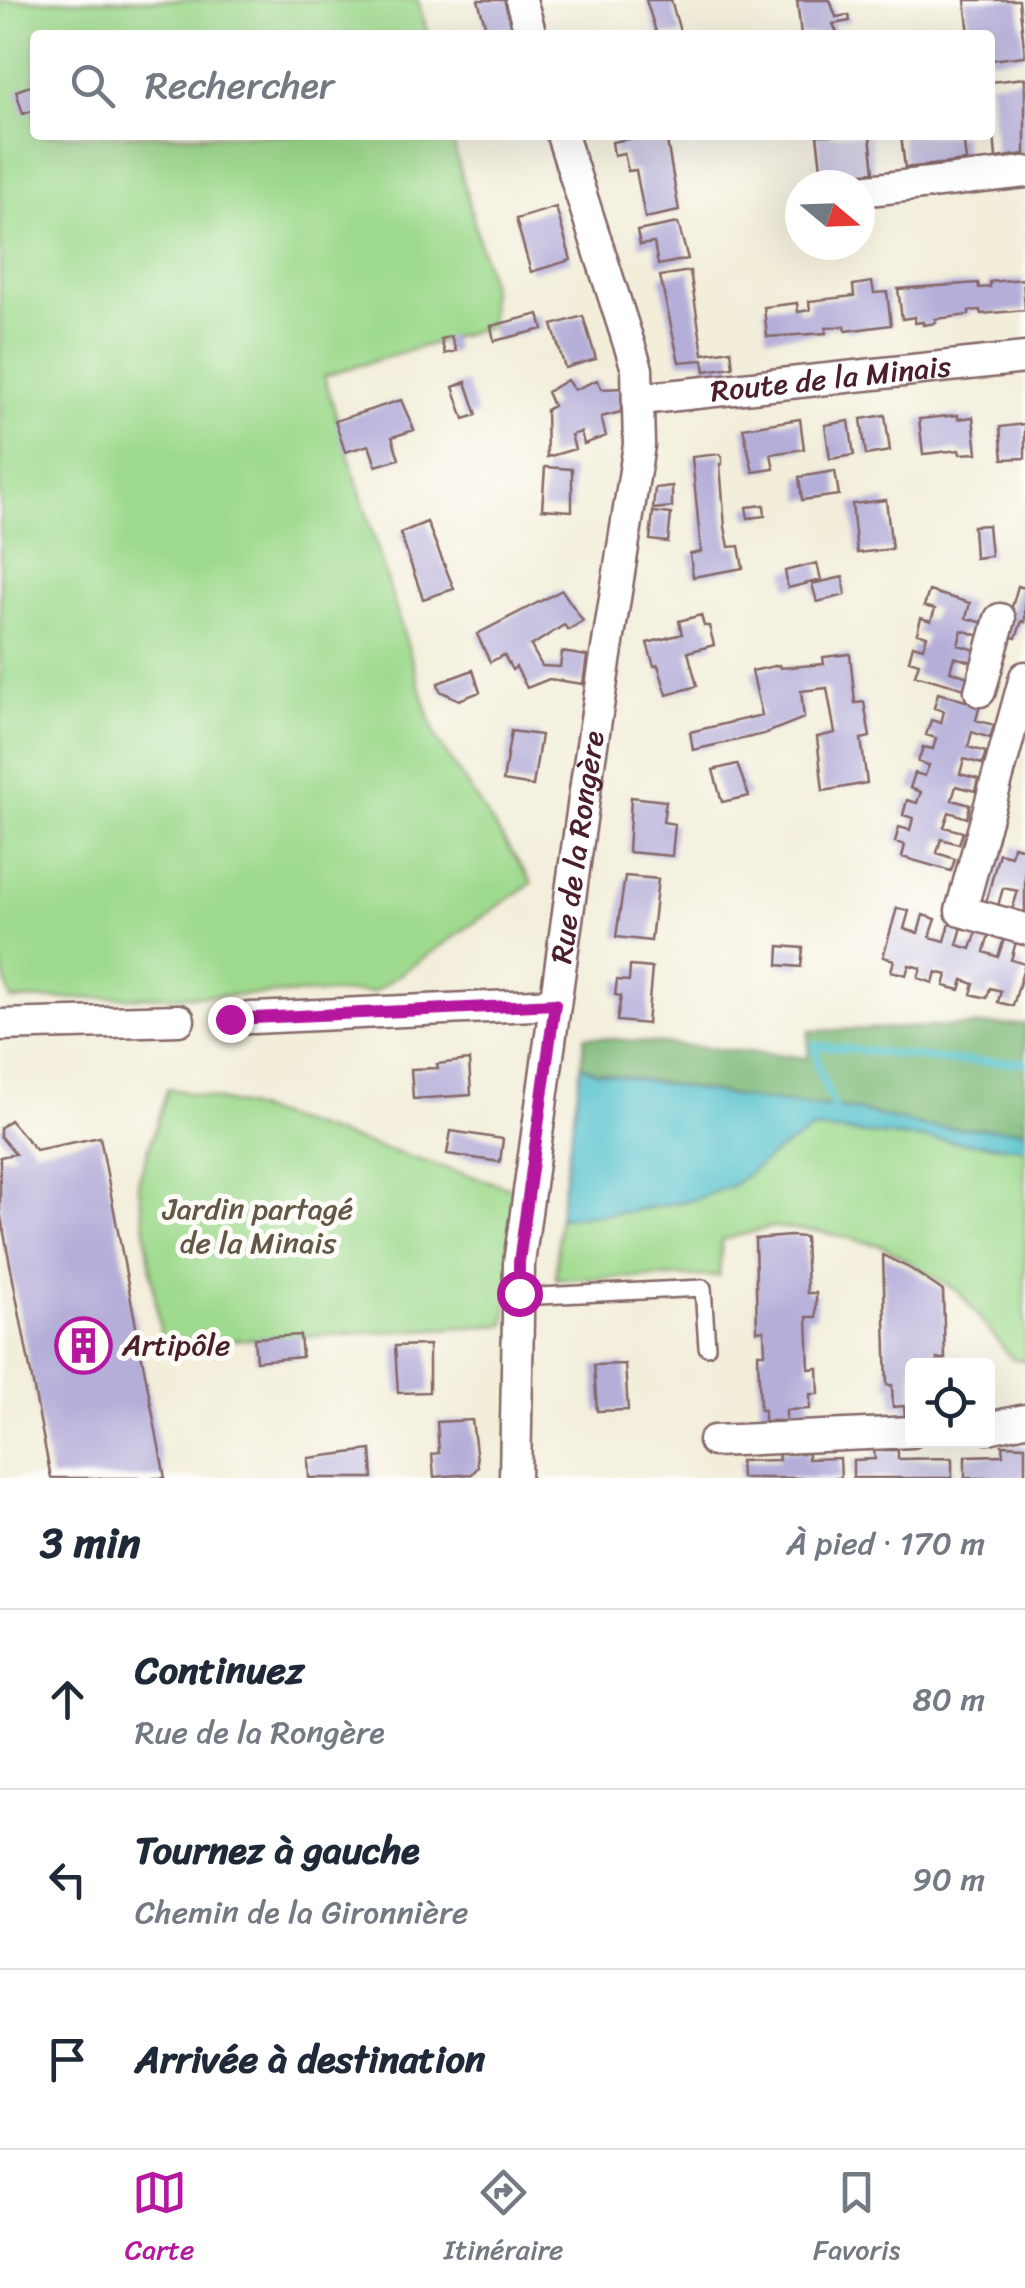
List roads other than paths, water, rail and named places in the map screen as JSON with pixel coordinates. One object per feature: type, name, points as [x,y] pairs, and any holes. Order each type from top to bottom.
[{"type":"street","points":[[521,0],[530,30]]},
{"type":"street","name":"Rue de la Rongère","points":[[514,1478],[519,1262],[639,445],[637,370],[564,140]]},
{"type":"street","points":[[875,189],[1025,172]]},
{"type":"street","name":"Route de la Minais","points":[[640,399],[1025,358]]},
{"type":"street","points":[[980,691],[1000,619]]},
{"type":"street","points":[[989,658],[1025,673],[961,911],[1025,929]]},
{"type":"street","points":[[230,1019],[555,1004]]},
{"type":"street","points":[[0,1025],[179,1020]]},
{"type":"street","points":[[995,1426],[1025,1420]]},
{"type":"street","points":[[714,1441],[905,1432]]},
{"type":"lane","points":[[518,1297],[703,1288],[708,1347]]},
{"type":"water","points":[[581,1065],[596,1072],[759,1100],[855,1110],[928,1127],[1025,1130],[1025,1148],[814,1129],[732,1186],[696,1199],[627,1212],[559,1218]]},
{"type":"waterway","points":[[834,1108],[814,1045],[956,1061],[1025,1062]]},
{"type":"place","name":"Artipôle","points":[[83,1345]]},
{"type":"park label","name":"Jardin partagé de la Minais","points":[[258,1226]]}]
